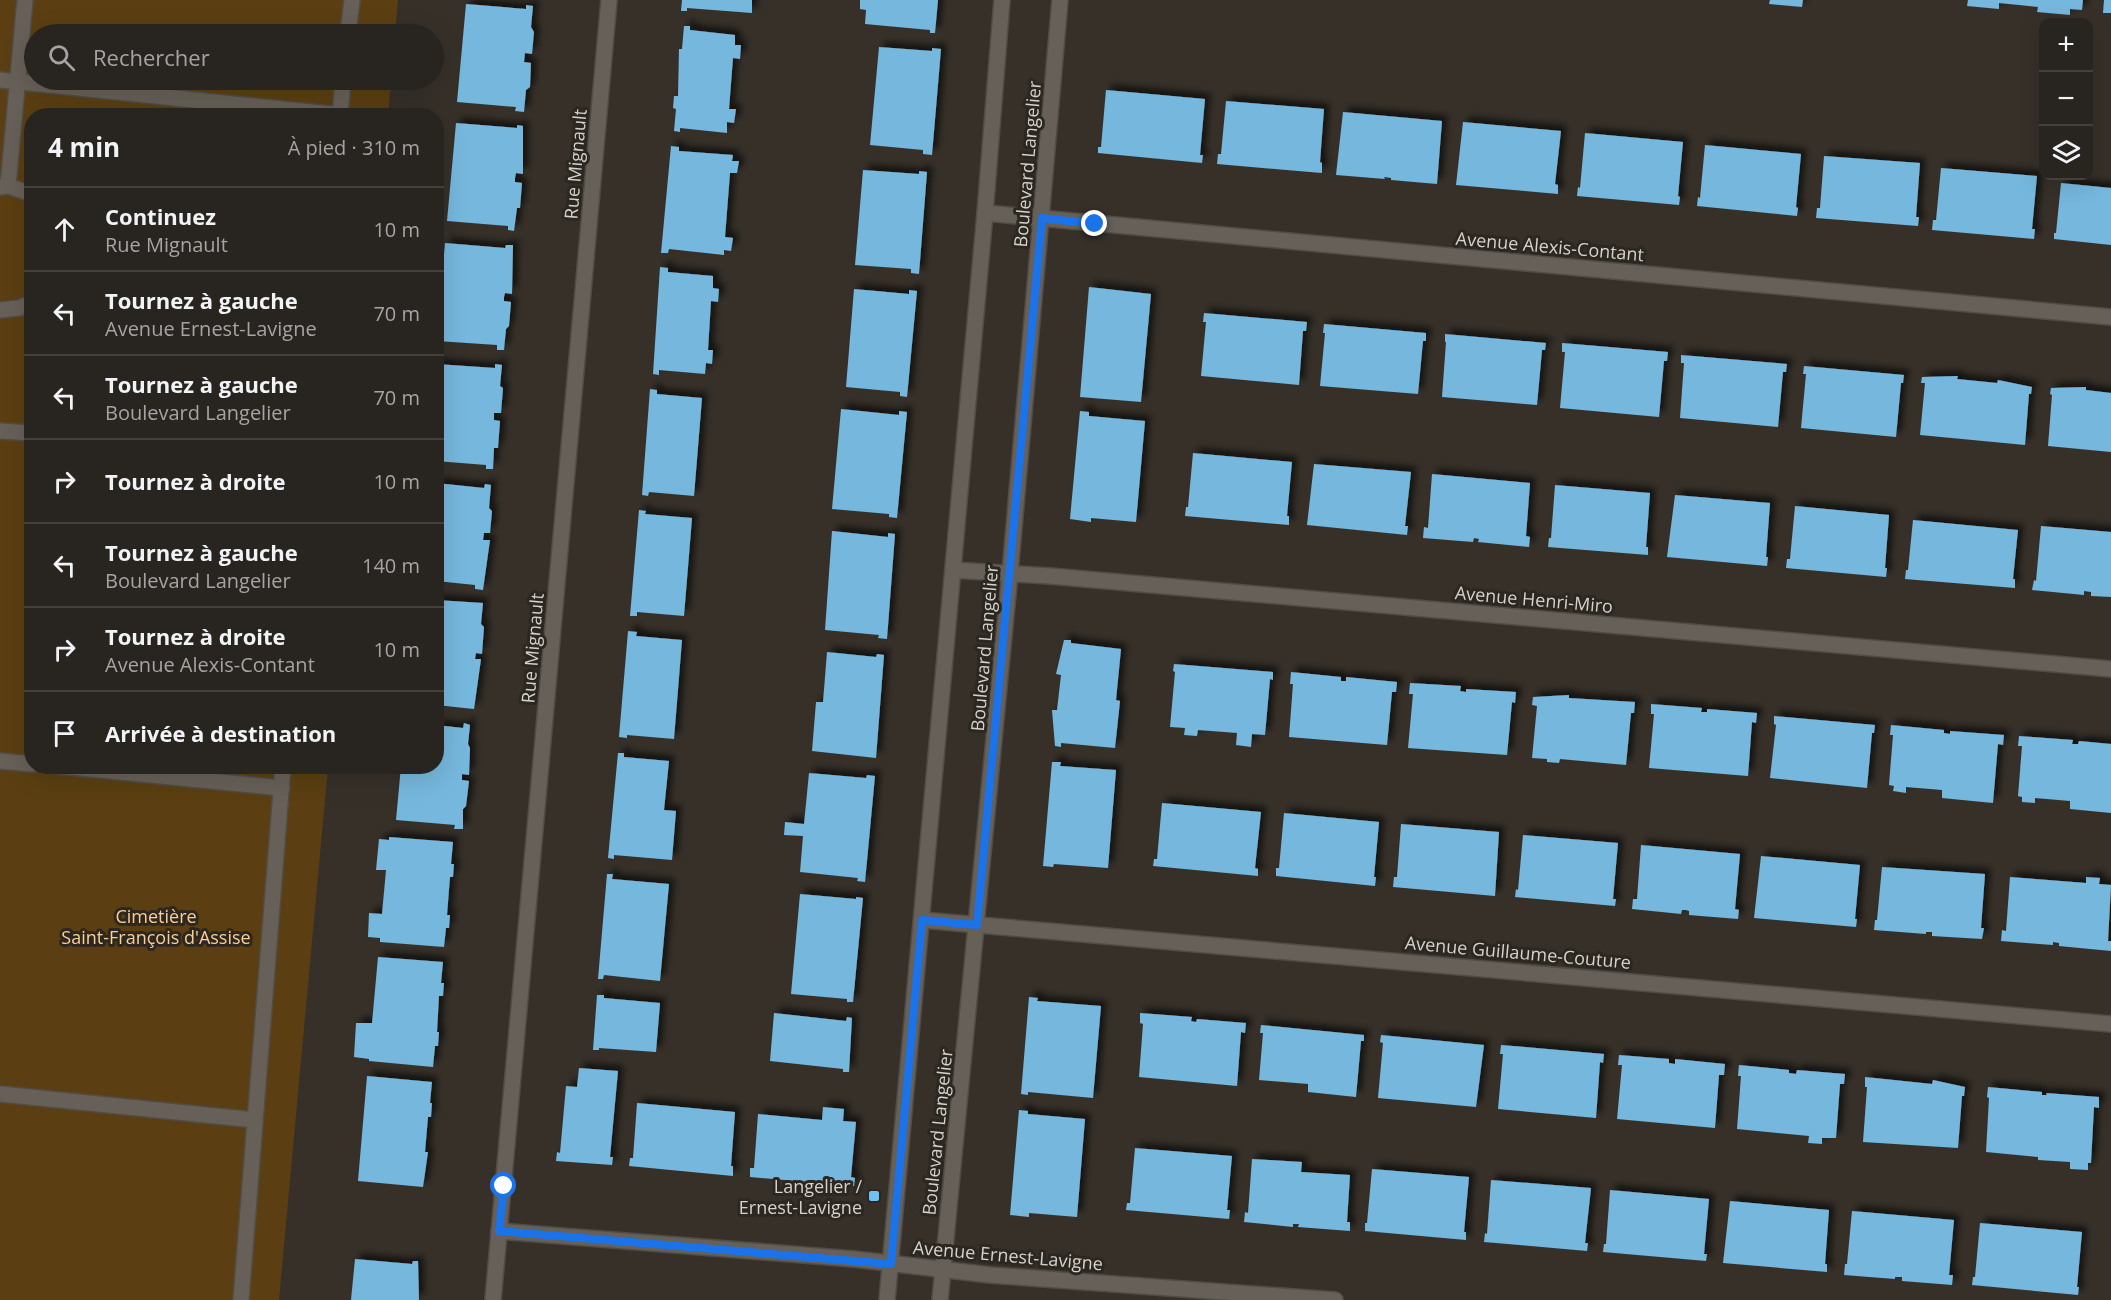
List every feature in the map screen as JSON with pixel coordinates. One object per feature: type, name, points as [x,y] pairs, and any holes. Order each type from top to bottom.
[{"type":"street","points":[[24,192],[4,186],[19,82],[26,0]]},
{"type":"street","points":[[349,24],[352,0]]},
{"type":"street","name":"Rue Mignault","points":[[493,1300],[609,0]]},
{"type":"street","name":"Boulevard Langelier","points":[[887,1300],[985,213],[1002,0]]},
{"type":"street","name":"Boulevard Langelier","points":[[940,1300],[1010,573],[1060,0]]},
{"type":"street","points":[[0,80],[24,83]]},
{"type":"street","points":[[97,90],[272,108]]},
{"type":"street","points":[[341,108],[343,90]]},
{"type":"street","name":"Avenue Alexis-Contant","points":[[985,213],[2111,317]]},
{"type":"street","points":[[0,310],[24,306]]},
{"type":"street","points":[[0,431],[24,433]]},
{"type":"street","name":"Avenue Henri-Miro","points":[[953,570],[1010,573],[2111,669]]},
{"type":"street","points":[[0,761],[24,763]]},
{"type":"street","points":[[141,774],[282,788]]},
{"type":"street","points":[[241,1300],[283,774]]},
{"type":"street","name":"Avenue Guillaume-Couture","points":[[922,920],[2111,1024]]},
{"type":"street","points":[[0,1094],[255,1120]]},
{"type":"street","name":"Avenue Ernest-Lavigne","points":[[499,1231],[943,1270],[1335,1300]]},
{"type":"green space","name":"Cimetière Saint-François d'Assise","points":[[0,0],[398,0],[396,24],[24,24],[24,90],[390,90],[389,108],[24,108],[24,774],[327,774],[279,1300],[0,1300]]},
{"type":"building","points":[[682,0],[752,0],[752,13],[687,8],[687,11],[681,11]]},
{"type":"building","points":[[860,0],[938,0],[935,33],[930,33],[930,30],[865,24],[866,10],[860,9]]},
{"type":"building","points":[[1770,0],[1803,0],[1802,7],[1769,4]]},
{"type":"building","points":[[1968,0],[2083,0],[2082,10],[2070,9],[2070,15],[2037,12],[2038,7],[1999,3],[1999,9],[1967,6]]},
{"type":"building","points":[[2104,0],[2111,0],[2111,13],[2103,13]]},
{"type":"building","points":[[466,4],[526,9],[526,5],[533,6],[532,54],[525,53],[524,62],[531,63],[530,87],[526,90],[524,112],[515,111],[516,107],[457,102]]},
{"type":"building","points":[[684,26],[690,26],[690,30],[735,35],[735,45],[741,45],[740,59],[733,58],[729,109],[736,109],[734,123],[727,122],[727,133],[680,128],[680,132],[674,131],[676,109],[673,108],[674,96],[678,96],[679,49],[682,49]]},
{"type":"building","points":[[879,47],[932,51],[932,48],[941,49],[932,155],[923,154],[923,150],[870,145]]},
{"type":"building","points":[[1106,90],[1205,99],[1200,155],[1203,155],[1202,163],[1098,153],[1098,147],[1101,147]]},
{"type":"building","points":[[1226,101],[1324,109],[1320,162],[1322,173],[1217,164],[1218,154],[1221,154]]},
{"type":"building","points":[[1343,112],[1442,121],[1437,184],[1391,180],[1391,178],[1384,177],[1385,179],[1336,175]]},
{"type":"building","points":[[1463,122],[1561,131],[1555,184],[1558,185],[1558,194],[1456,185]]},
{"type":"building","points":[[456,123],[517,128],[517,125],[523,126],[523,174],[516,173],[515,178],[515,182],[522,183],[520,208],[517,208],[514,231],[508,230],[508,226],[447,221]]},
{"type":"building","points":[[1585,133],[1683,142],[1679,205],[1577,196],[1578,187],[1580,188]]},
{"type":"building","points":[[1705,145],[1801,154],[1797,216],[1697,206],[1698,197],[1700,198]]},
{"type":"building","points":[[671,146],[679,147],[679,151],[733,155],[732,161],[739,161],[737,173],[730,173],[725,237],[733,238],[731,251],[724,250],[724,255],[669,249],[668,253],[661,253]]},
{"type":"building","points":[[1824,156],[1920,163],[1916,217],[1919,217],[1918,226],[1816,218],[1817,208],[1820,208]]},
{"type":"building","points":[[1941,168],[2037,176],[2032,229],[2035,229],[2034,239],[1932,230],[1933,220],[1936,220]]},
{"type":"building","points":[[863,170],[919,174],[919,171],[927,172],[919,274],[911,273],[911,269],[855,265]]},
{"type":"building","points":[[2061,183],[2111,188],[2111,245],[2054,239]]},
{"type":"building","points":[[445,243],[505,248],[506,245],[513,245],[512,294],[505,293],[504,297],[504,301],[511,302],[504,350],[497,350],[497,345],[444,341]]},
{"type":"building","points":[[660,267],[668,268],[668,272],[713,276],[713,288],[719,289],[718,302],[711,301],[708,350],[713,350],[712,364],[706,363],[705,374],[659,370],[659,375],[653,374]]},
{"type":"building","points":[[1089,287],[1151,294],[1141,402],[1080,397]]},
{"type":"building","points":[[854,289],[909,294],[909,290],[917,291],[907,397],[900,396],[900,392],[846,387]]},
{"type":"building","points":[[1204,313],[1307,322],[1306,331],[1303,331],[1299,385],[1201,376],[1206,322],[1203,322]]},
{"type":"building","points":[[1324,324],[1426,333],[1426,341],[1423,341],[1418,394],[1320,386]]},
{"type":"building","points":[[1445,334],[1546,343],[1545,350],[1542,350],[1537,405],[1442,397]]},
{"type":"building","points":[[1562,343],[1668,352],[1667,361],[1664,361],[1659,417],[1560,408],[1565,352],[1562,352]]},
{"type":"building","points":[[1681,355],[1787,364],[1786,372],[1783,372],[1778,427],[1680,418],[1684,363],[1681,363]]},
{"type":"building","points":[[495,364],[502,365],[501,413],[494,413],[494,420],[500,421],[498,448],[494,448],[493,469],[486,469],[486,465],[444,462],[444,365],[495,368]]},
{"type":"building","points":[[1804,366],[1904,375],[1903,383],[1901,383],[1896,437],[1801,428],[1806,374],[1803,374]]},
{"type":"building","points":[[1958,376],[1957,379],[1997,383],[1998,380],[2032,387],[2031,394],[2029,394],[2025,445],[1920,435],[1925,383],[1921,383],[1922,377]]},
{"type":"building","points":[[2086,387],[2086,390],[2111,393],[2111,452],[2048,446],[2051,388]]},
{"type":"building","points":[[650,389],[657,390],[657,394],[702,398],[694,496],[649,492],[648,496],[642,495]]},
{"type":"building","points":[[841,409],[899,415],[899,411],[907,412],[897,518],[889,517],[889,514],[832,509]]},
{"type":"building","points":[[1080,411],[1089,412],[1089,416],[1145,421],[1136,522],[1091,518],[1091,522],[1070,519]]},
{"type":"building","points":[[1193,453],[1292,462],[1287,516],[1289,516],[1289,525],[1185,516],[1186,507],[1188,507]]},
{"type":"building","points":[[1314,464],[1411,472],[1405,526],[1408,526],[1407,535],[1307,525]]},
{"type":"building","points":[[1432,474],[1530,483],[1526,536],[1530,537],[1529,547],[1478,542],[1479,539],[1474,538],[1473,542],[1423,538],[1424,527],[1428,528]]},
{"type":"building","points":[[444,484],[484,488],[485,484],[491,485],[490,533],[484,533],[483,540],[490,540],[483,590],[475,589],[475,585],[444,582]]},
{"type":"building","points":[[1555,485],[1650,493],[1646,547],[1648,547],[1648,555],[1548,547],[1549,538],[1551,538]]},
{"type":"building","points":[[1675,495],[1770,503],[1767,566],[1667,557]]},
{"type":"building","points":[[1795,506],[1889,515],[1886,577],[1786,568],[1787,559],[1790,559]]},
{"type":"building","points":[[639,510],[646,511],[645,514],[692,518],[684,616],[637,612],[637,616],[630,616]]},
{"type":"building","points":[[1913,520],[2018,530],[2013,579],[2015,579],[2015,588],[1905,579]]},
{"type":"building","points":[[2041,526],[2111,532],[2111,597],[2091,596],[2091,592],[2084,591],[2084,595],[2032,590],[2034,580],[2036,581]]},
{"type":"building","points":[[832,531],[888,537],[888,533],[895,534],[887,639],[878,638],[879,635],[825,630]]},
{"type":"building","points":[[444,601],[483,603],[482,654],[476,653],[475,659],[481,659],[474,709],[444,706]]},
{"type":"building","points":[[628,631],[637,632],[636,636],[682,640],[674,739],[627,735],[627,738],[619,737]]},
{"type":"building","points":[[1064,640],[1071,640],[1071,643],[1121,649],[1116,700],[1120,701],[1115,748],[1061,743],[1061,747],[1055,746],[1052,710],[1057,710],[1061,675],[1056,674]]},
{"type":"building","points":[[827,652],[876,657],[877,654],[884,655],[876,758],[812,751],[816,702],[823,702]]},
{"type":"building","points":[[1174,664],[1273,672],[1273,680],[1270,679],[1265,735],[1252,734],[1251,747],[1236,745],[1237,733],[1198,730],[1197,736],[1184,735],[1185,728],[1170,727]]},
{"type":"building","points":[[1291,672],[1341,677],[1341,681],[1346,681],[1346,677],[1397,682],[1396,692],[1392,692],[1387,745],[1289,737],[1293,684],[1290,684]]},
{"type":"building","points":[[1410,683],[1461,686],[1460,691],[1466,692],[1466,689],[1516,692],[1515,703],[1512,702],[1507,755],[1408,748],[1413,694],[1409,694]]},
{"type":"building","points":[[1569,695],[1569,698],[1635,702],[1634,713],[1631,713],[1626,765],[1560,759],[1559,763],[1532,758],[1537,706],[1532,705],[1533,697]]},
{"type":"building","points":[[1651,704],[1702,708],[1701,712],[1707,712],[1707,709],[1757,713],[1756,723],[1752,722],[1748,776],[1649,768],[1654,714],[1651,714]]},
{"type":"building","points":[[1774,716],[1875,725],[1874,733],[1872,733],[1867,788],[1770,778],[1776,725]]},
{"type":"building","points":[[464,723],[470,725],[469,775],[462,774],[462,780],[469,781],[466,806],[463,809],[463,829],[454,829],[455,825],[396,820],[400,774],[444,774],[444,726],[463,728]]},
{"type":"building","points":[[1891,725],[1944,730],[1944,733],[1950,734],[1950,731],[2004,735],[2003,745],[1998,744],[1993,803],[1942,798],[1942,790],[1906,787],[1906,793],[1893,791],[1894,786],[1889,785],[1893,735],[1890,735]]},
{"type":"building","points":[[2019,736],[2073,740],[2072,744],[2078,744],[2079,741],[2111,744],[2111,813],[2070,809],[2070,801],[2035,798],[2035,803],[2022,802],[2022,797],[2018,796],[2022,746],[2018,746]]},
{"type":"building","points":[[618,753],[624,753],[624,757],[669,761],[664,810],[676,811],[672,860],[614,855],[614,859],[608,858]]},
{"type":"building","points":[[1052,762],[1061,762],[1060,766],[1116,770],[1108,868],[1054,864],[1053,867],[1043,866]]},
{"type":"building","points":[[809,773],[866,778],[867,775],[875,776],[865,882],[857,881],[858,878],[800,872],[803,836],[784,835],[785,822],[804,824]]},
{"type":"building","points":[[1162,803],[1261,812],[1255,868],[1258,869],[1258,876],[1153,866],[1154,859],[1157,859]]},
{"type":"building","points":[[1284,813],[1379,822],[1375,886],[1276,876],[1276,868],[1279,868]]},
{"type":"building","points":[[1401,824],[1499,832],[1495,896],[1393,887],[1394,877],[1397,877]]},
{"type":"building","points":[[1523,835],[1618,843],[1613,899],[1616,899],[1615,906],[1515,897],[1516,889],[1518,890]]},
{"type":"building","points":[[389,837],[453,842],[451,864],[454,864],[453,877],[450,877],[447,915],[450,915],[449,928],[446,928],[444,947],[380,942],[380,938],[368,937],[369,913],[382,914],[386,870],[376,870],[379,839],[389,840]]},
{"type":"building","points":[[1641,845],[1740,854],[1735,909],[1739,910],[1738,919],[1689,915],[1689,911],[1686,910],[1682,910],[1681,914],[1632,909],[1633,899],[1637,899]]},
{"type":"building","points":[[1761,856],[1860,865],[1856,927],[1754,918]]},
{"type":"building","points":[[1882,867],[1985,874],[1982,939],[1932,936],[1932,932],[1926,932],[1926,934],[1874,930]]},
{"type":"building","points":[[607,874],[613,874],[612,879],[669,884],[660,981],[604,975],[603,979],[598,979]]},
{"type":"building","points":[[2010,877],[2086,883],[2086,877],[2100,878],[2099,884],[2111,885],[2108,941],[2111,941],[2111,951],[2059,946],[2059,943],[2053,942],[2053,945],[2001,941],[2002,930],[2006,931]]},
{"type":"building","points":[[800,894],[863,898],[853,1002],[847,1002],[847,999],[791,994]]},
{"type":"building","points":[[378,957],[443,962],[441,983],[444,983],[443,996],[439,996],[438,1046],[435,1046],[433,1067],[369,1061],[369,1059],[354,1057],[356,1023],[372,1023]]},
{"type":"building","points":[[597,995],[604,995],[604,998],[660,1003],[656,1052],[599,1048],[599,1050],[593,1050]]},
{"type":"building","points":[[1029,997],[1038,998],[1037,1001],[1101,1006],[1093,1098],[1028,1092],[1028,1095],[1021,1094]]},
{"type":"building","points":[[774,1013],[846,1021],[847,1017],[852,1018],[849,1072],[843,1072],[843,1069],[770,1061]]},
{"type":"building","points":[[1140,1013],[1192,1017],[1191,1021],[1196,1022],[1197,1019],[1246,1023],[1245,1033],[1241,1032],[1237,1086],[1139,1077],[1143,1024],[1140,1023]]},
{"type":"building","points":[[1261,1025],[1364,1035],[1364,1041],[1361,1041],[1356,1097],[1308,1092],[1308,1084],[1259,1080],[1263,1033],[1260,1033]]},
{"type":"building","points":[[1381,1035],[1484,1045],[1476,1107],[1378,1098],[1383,1043],[1380,1042]]},
{"type":"building","points":[[1501,1045],[1604,1054],[1603,1063],[1600,1062],[1596,1118],[1498,1109],[1503,1054],[1500,1054]]},
{"type":"building","points":[[1619,1055],[1669,1059],[1669,1063],[1675,1064],[1675,1059],[1725,1064],[1724,1075],[1719,1075],[1715,1128],[1617,1119],[1622,1065],[1618,1065]]},
{"type":"building","points":[[1739,1065],[1789,1070],[1789,1073],[1796,1074],[1797,1070],[1845,1074],[1844,1084],[1840,1084],[1836,1138],[1822,1138],[1822,1144],[1808,1143],[1809,1136],[1737,1129],[1741,1076],[1738,1076]]},
{"type":"building","points":[[579,1068],[618,1071],[610,1157],[613,1157],[612,1165],[556,1161],[557,1152],[560,1153],[566,1086],[577,1087]]},
{"type":"building","points":[[367,1076],[432,1082],[431,1117],[428,1117],[425,1152],[428,1152],[423,1187],[358,1181]]},
{"type":"building","points":[[1865,1077],[1932,1084],[1933,1080],[1965,1087],[1964,1096],[1962,1096],[1958,1148],[1863,1142],[1867,1087],[1865,1087]]},
{"type":"building","points":[[1988,1087],[2042,1092],[2042,1095],[2047,1095],[2046,1093],[2099,1097],[2099,1108],[2094,1107],[2091,1163],[2088,1163],[2088,1170],[2070,1169],[2070,1162],[1986,1152]]},
{"type":"building","points":[[637,1103],[735,1112],[731,1166],[733,1166],[733,1176],[629,1166],[630,1158],[633,1158]]},
{"type":"building","points":[[823,1107],[844,1109],[843,1121],[856,1122],[851,1177],[855,1178],[854,1186],[750,1177],[750,1168],[754,1168],[758,1114],[822,1120]]},
{"type":"building","points":[[1019,1110],[1028,1111],[1028,1114],[1085,1119],[1077,1217],[1029,1213],[1029,1217],[1010,1215]]},
{"type":"building","points":[[1135,1148],[1232,1156],[1227,1210],[1230,1210],[1229,1219],[1126,1210],[1127,1203],[1130,1203]]},
{"type":"building","points":[[1252,1159],[1302,1162],[1301,1172],[1350,1175],[1347,1222],[1350,1222],[1350,1231],[1298,1227],[1299,1224],[1293,1224],[1293,1227],[1244,1222],[1245,1212],[1248,1213]]},
{"type":"building","points":[[1372,1169],[1469,1177],[1464,1232],[1466,1232],[1466,1240],[1365,1231]]},
{"type":"building","points":[[1491,1180],[1591,1188],[1585,1243],[1588,1243],[1587,1251],[1484,1242],[1485,1233],[1487,1234]]},
{"type":"building","points":[[1610,1190],[1709,1199],[1704,1254],[1707,1254],[1706,1261],[1603,1252],[1604,1244],[1606,1244]]},
{"type":"building","points":[[1730,1201],[1829,1210],[1825,1264],[1827,1264],[1827,1272],[1723,1263]]},
{"type":"building","points":[[1852,1211],[1954,1220],[1949,1275],[1953,1275],[1952,1285],[1902,1281],[1902,1277],[1895,1277],[1895,1279],[1844,1275]]},
{"type":"building","points":[[1980,1223],[2082,1232],[2078,1295],[1972,1285],[1973,1277],[1975,1277]]},
{"type":"building","points":[[355,1259],[412,1264],[413,1261],[418,1261],[419,1300],[351,1300]]},
{"type":"place","name":"Langelier / Ernest-Lavigne","points":[[874,1196]]},
{"type":"route","points":[[504,1186],[499,1231],[854,1259],[891,1264],[922,920],[977,925],[1042,218],[1095,224]]}]
